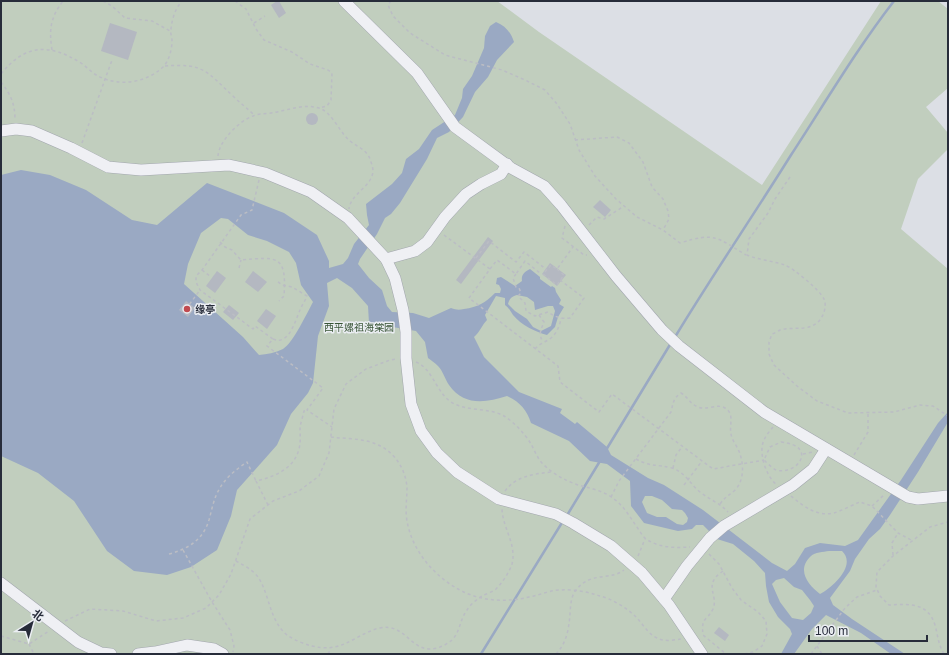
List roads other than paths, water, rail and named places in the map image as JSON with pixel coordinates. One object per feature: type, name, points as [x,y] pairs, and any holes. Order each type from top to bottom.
[{"type":"street","points":[[344,1],[417,73],[455,127],[507,164],[544,186],[568,214],[616,276],[662,330],[679,346],[733,389],[778,421],[908,497],[918,499],[948,496]]},
{"type":"street","points":[[1,131],[16,129],[32,131],[108,167],[135,170],[229,165],[261,172],[311,192],[348,218],[386,259],[395,278],[403,310],[406,332],[406,358],[411,404],[421,431],[437,453],[457,472],[502,500],[556,514],[611,546],[642,573],[664,599],[702,654]]},
{"type":"street","points":[[386,259],[415,251],[427,242],[466,194],[481,184],[501,174],[507,164]]},
{"type":"street","points":[[664,599],[687,566],[710,538],[729,523],[784,491],[813,470],[826,449]]},
{"type":"street","points":[[1,583],[78,642],[101,653],[111,654]]},
{"type":"street","points":[[138,654],[187,645],[214,649],[223,654]]},
{"type":"water","points":[[496,22],[503,26],[510,33],[514,42],[497,60],[488,77],[475,92],[463,117],[449,132],[437,138],[427,159],[400,203],[391,214],[385,218],[358,264],[369,278],[382,290],[387,306],[392,312],[413,313],[429,318],[451,308],[461,310],[481,304],[495,293],[500,293],[501,289],[499,285],[496,284],[497,278],[501,277],[515,286],[522,281],[523,274],[530,269],[540,277],[540,279],[551,287],[552,286],[555,288],[561,300],[559,304],[564,307],[558,317],[555,327],[547,335],[529,328],[520,322],[505,305],[505,298],[496,296],[485,315],[487,320],[474,337],[484,357],[519,392],[562,409],[560,413],[575,424],[577,422],[607,447],[611,455],[648,478],[664,485],[703,510],[772,563],[787,571],[795,564],[805,548],[820,543],[845,546],[858,540],[901,480],[938,423],[948,412],[948,422],[918,472],[880,529],[869,539],[855,559],[850,571],[830,598],[833,605],[905,654],[891,654],[861,633],[826,615],[812,629],[794,654],[781,654],[792,634],[790,629],[778,617],[769,602],[765,573],[754,561],[733,544],[717,539],[703,525],[696,525],[692,529],[678,531],[644,523],[631,506],[630,481],[607,464],[590,461],[569,441],[531,423],[522,407],[516,401],[507,396],[483,401],[468,400],[461,397],[449,385],[440,368],[428,358],[425,342],[416,331],[369,323],[368,306],[352,288],[337,278],[327,283],[329,306],[318,336],[313,383],[308,393],[291,414],[277,445],[237,490],[231,516],[217,550],[191,567],[167,575],[134,571],[107,551],[74,501],[38,473],[1,456],[1,175],[21,170],[50,175],[86,190],[132,220],[157,225],[207,183],[284,213],[317,235],[329,261],[329,268],[343,264],[348,258],[354,244],[369,225],[366,204],[392,184],[402,173],[406,159],[419,149],[432,130],[455,115],[462,98],[463,89],[472,76],[484,48],[485,36],[490,26]],"holes":[[[221,218],[228,219],[248,235],[267,241],[289,252],[296,263],[301,285],[313,302],[291,341],[283,349],[259,355],[243,337],[184,284],[188,264],[201,233]],[[517,295],[527,297],[534,302],[535,310],[553,306],[555,311],[551,326],[541,331],[533,327],[527,319],[508,304],[512,297]],[[645,496],[652,496],[662,500],[672,509],[682,510],[688,518],[687,522],[683,525],[677,524],[666,517],[657,517],[647,513],[642,502]],[[842,551],[846,557],[847,563],[842,575],[837,581],[820,594],[808,582],[804,572],[804,567],[807,561],[811,556],[817,553]],[[784,578],[794,587],[802,590],[814,606],[811,613],[803,620],[792,618],[780,602],[772,584],[776,580]]]},
{"type":"waterway","points":[[675,337],[841,77],[894,1]]},
{"type":"waterway","points":[[606,450],[671,343]]},
{"type":"waterway","points":[[566,517],[600,461]]},
{"type":"waterway","points":[[481,654],[563,521]]},
{"type":"place","name":"缘亭","points":[[187,309]]},
{"type":"park label","name":"西平嫘祖海棠园","points":[[359,327]]}]
